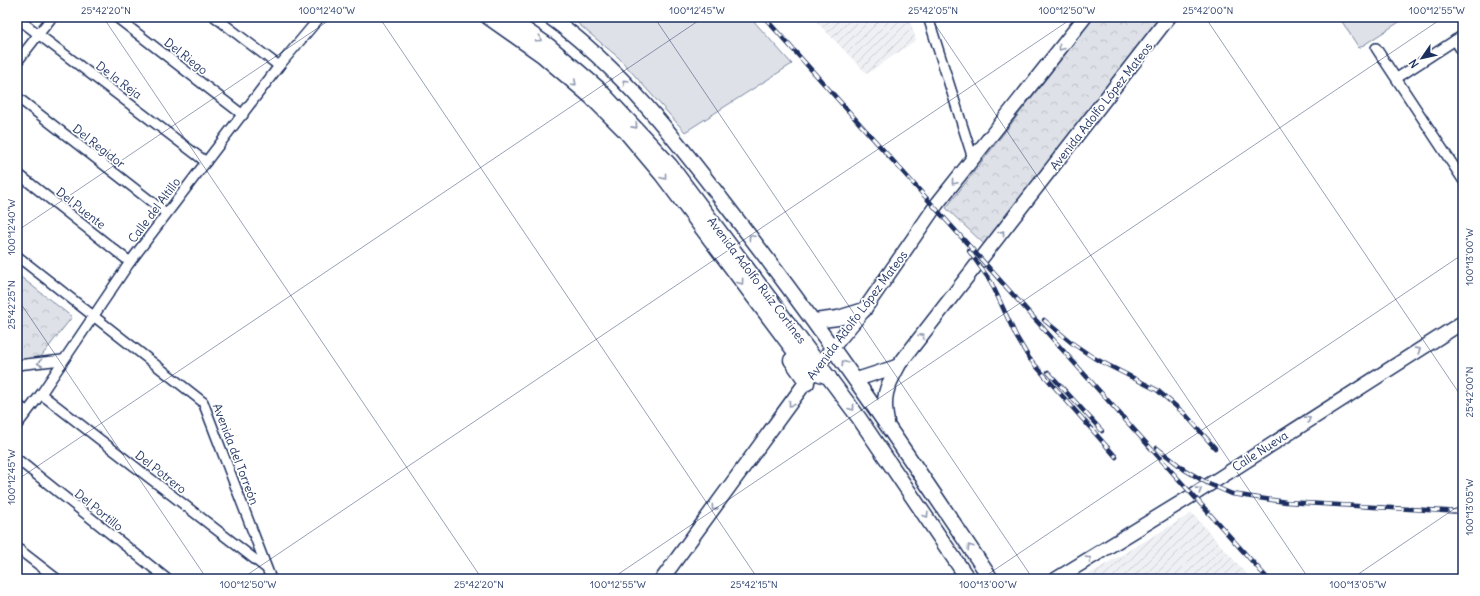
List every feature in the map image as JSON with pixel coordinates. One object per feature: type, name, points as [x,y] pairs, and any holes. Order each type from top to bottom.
[{"type":"main road","name":"Avenida Adolfo Ruíz Cortines","points":[[488,17],[542,55],[591,97],[625,131],[662,175],[754,300],[800,359],[813,373],[829,377],[902,480],[968,579]]},
{"type":"main road","name":"Avenida Adolfo Ruíz Cortines","points":[[507,17],[549,46],[598,88],[670,165],[698,202],[813,373]]},
{"type":"main road","name":"Avenida Adolfo Ruíz Cortines","points":[[550,17],[593,52],[623,80],[678,142],[833,347],[991,579]]},
{"type":"main road","name":"Avenida Adolfo López Mateos","points":[[662,579],[813,373],[864,310],[937,204],[1085,17]]},
{"type":"main road","name":"Avenida Adolfo López Mateos","points":[[898,366],[1169,17]]},
{"type":"main road","points":[[814,321],[838,318],[864,310]]},
{"type":"main road","name":"Calle Nueva","points":[[1056,579],[1193,495],[1463,322]]},
{"type":"main road","points":[[829,377],[855,380],[898,366]]},
{"type":"main road","points":[[888,426],[884,408],[885,395],[887,385],[898,366]]},
{"type":"street","points":[[17,62],[52,17]]},
{"type":"street","name":"Del Riego","points":[[116,17],[242,115]]},
{"type":"street","points":[[215,17],[279,66]]},
{"type":"street","name":"Calle del Altillo","points":[[17,425],[41,394],[93,315],[166,213],[279,66],[320,17]]},
{"type":"street","points":[[928,17],[973,160]]},
{"type":"street","name":"De la Reja","points":[[17,18],[206,162]]},
{"type":"street","points":[[1397,78],[1459,37],[1463,53]]},
{"type":"street","points":[[1376,48],[1463,180]]},
{"type":"street","name":"Del Regidor","points":[[17,97],[166,213]]},
{"type":"street","name":"Del Puente","points":[[17,173],[130,262]]},
{"type":"street","name":"Avenida del Torreón","points":[[17,256],[203,402],[271,579]]},
{"type":"street","points":[[17,365],[62,360]]},
{"type":"street","name":"Del Potrero","points":[[41,394],[267,568]]},
{"type":"street","points":[[17,404],[27,412]]},
{"type":"street","name":"Del Portillo","points":[[17,459],[167,579]]},
{"type":"street","points":[[17,548],[57,579]]},
{"type":"shaded area","points":[[812,17],[909,17],[916,40],[867,74]]},
{"type":"shaded area","points":[[1192,513],[1251,579],[1081,579]]},
{"type":"green space","points":[[570,17],[750,17],[792,64],[685,132],[619,58]]},
{"type":"green space","points":[[1094,17],[1160,17],[985,245],[946,208]]},
{"type":"green space","points":[[1339,17],[1407,17],[1359,48]]},
{"type":"green space","points":[[17,274],[72,317],[40,358],[17,361]]},
{"type":"railway","points":[[764,17],[1268,579]]},
{"type":"railway","points":[[969,251],[991,282],[1016,336],[1029,358],[1116,457]]},
{"type":"railway","points":[[1044,320],[1072,343],[1094,358],[1157,390],[1185,414],[1215,448]]},
{"type":"railway","points":[[1048,372],[1102,431]]},
{"type":"railway","points":[[1157,448],[1185,470],[1209,484],[1232,494],[1286,502],[1463,512]]}]
